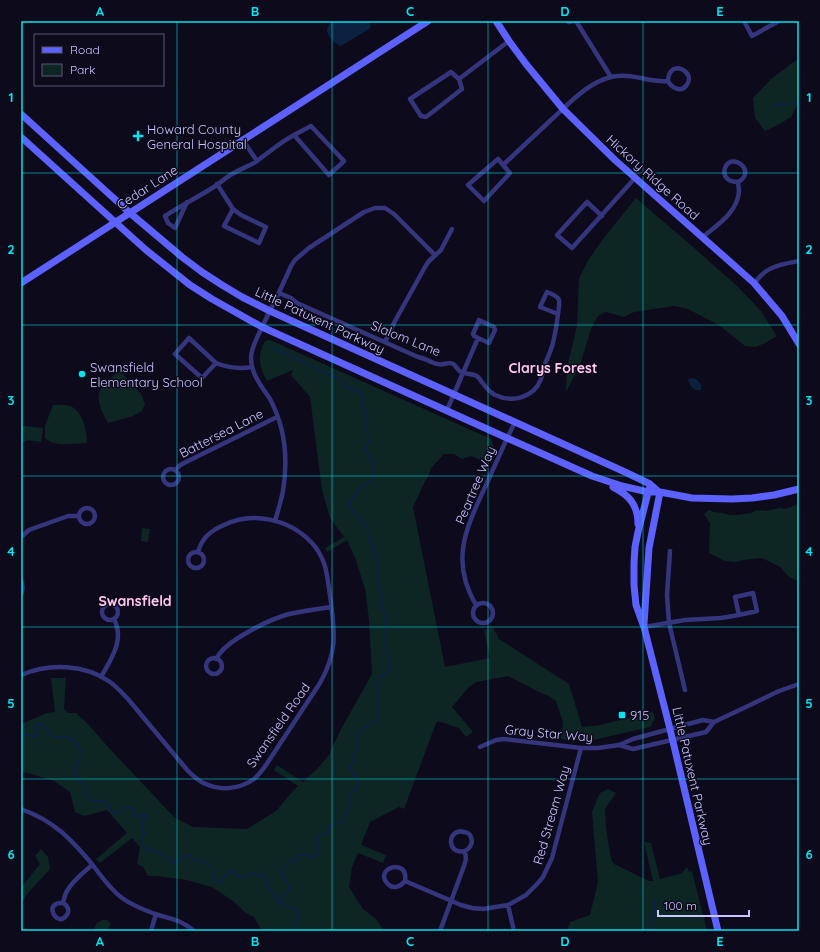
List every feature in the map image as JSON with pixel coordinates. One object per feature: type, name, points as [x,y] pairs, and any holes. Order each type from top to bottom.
[{"type":"street","name":"Cedar Lane","points":[[21,282],[428,21]]},
{"type":"street","name":"Hickory Ridge Road","points":[[496,21],[526,64],[563,109],[635,178],[754,283],[796,332],[799,343]]},
{"type":"street","points":[[566,21],[576,21],[611,77]]},
{"type":"street","points":[[744,21],[752,36],[779,21]]},
{"type":"street","points":[[459,79],[509,41]]},
{"type":"street","points":[[676,68],[684,70],[689,79],[687,85],[681,89],[673,88],[668,80],[670,72],[676,68]]},
{"type":"street","points":[[451,72],[459,79],[462,89],[426,117],[421,116],[410,99],[451,72]]},
{"type":"street","points":[[503,165],[588,87],[611,77],[633,76],[652,81],[668,80]]},
{"type":"street","name":"Little Patuxent Parkway","points":[[21,114],[164,243],[202,272],[242,297],[270,311],[515,422],[660,492],[692,498],[732,499],[774,495],[799,489]]},
{"type":"street","points":[[188,202],[175,228],[168,223],[164,216],[218,184],[230,175],[242,170],[267,154],[280,143],[294,135],[311,126],[344,161],[329,175],[294,135]]},
{"type":"street","name":"Little Patuxent Parkway","points":[[21,137],[115,222],[169,268],[212,299],[262,327],[592,476],[622,486],[649,488]]},
{"type":"street","points":[[242,140],[256,161]]},
{"type":"street","points":[[498,159],[503,165],[510,173],[484,201],[468,185],[498,159]]},
{"type":"street","points":[[732,162],[739,162],[745,170],[744,177],[738,182],[732,182],[725,175],[724,170],[728,164],[732,162]]},
{"type":"street","points":[[602,216],[586,202],[557,235],[572,248],[602,216],[635,178]]},
{"type":"street","points":[[703,237],[733,209],[736,204],[739,190],[738,182]]},
{"type":"street","points":[[218,184],[232,210],[266,227],[259,243],[224,226],[232,210]]},
{"type":"street","points":[[275,521],[283,492],[286,464],[284,439],[270,400],[258,381],[252,367],[251,359],[254,344],[291,266],[301,254],[309,248],[364,212],[375,208],[385,208],[394,214],[435,255]]},
{"type":"street","points":[[385,342],[425,267],[444,245],[452,229]]},
{"type":"street","points":[[754,283],[771,268],[799,261]]},
{"type":"street","name":"Slalom Lane","points":[[279,293],[291,298],[297,303],[418,357],[438,365],[449,363],[453,364],[459,371],[478,377],[488,391],[500,397],[514,399],[528,395],[538,385],[541,380],[544,366],[554,338],[558,314],[559,298],[547,292],[540,307],[558,314]]},
{"type":"street","points":[[479,320],[494,327],[495,330],[489,343],[478,338],[473,334],[479,320]]},
{"type":"street","points":[[216,363],[202,378],[175,354],[189,338],[216,363],[235,368],[252,367]]},
{"type":"street","points":[[447,410],[478,338]]},
{"type":"street","name":"Battersea Lane","points":[[176,470],[184,462],[277,417]]},
{"type":"street","name":"Peartree Way","points":[[476,605],[470,596],[466,584],[462,554],[464,543],[470,520],[515,422]]},
{"type":"street","points":[[592,476],[621,491],[630,500],[638,516],[638,532]]},
{"type":"street","name":"Little Patuxent Parkway","points":[[649,488],[638,532],[634,563],[636,605],[644,627],[670,729],[718,931]]},
{"type":"street","name":"Little Patuxent Parkway","points":[[644,627],[649,548],[660,492]]},
{"type":"street","points":[[21,529],[23,535],[29,530],[68,516],[79,516]]},
{"type":"street","name":"Swansfield Road","points":[[21,675],[47,668],[60,667],[82,669],[101,677],[110,682],[128,699],[188,771],[198,780],[205,784],[224,788],[239,786],[254,779],[260,773],[307,703],[326,672],[330,662],[334,641],[334,627],[325,566],[322,556],[311,542],[293,528],[275,521],[251,518],[238,519],[218,527],[204,538],[198,552]]},
{"type":"street","points":[[670,551],[667,595],[669,623],[685,690]]},
{"type":"street","points":[[21,580],[23,590],[21,594]]},
{"type":"street","points":[[644,627],[685,620],[721,618],[739,615],[757,611],[753,593],[735,597],[739,615]]},
{"type":"street","name":"Peartree Way","points":[[479,603],[485,603],[490,606],[493,615],[487,622],[481,623],[474,619],[473,610],[476,605],[479,603]]},
{"type":"street","points":[[216,659],[218,654],[230,643],[263,624],[288,615],[331,607]]},
{"type":"street","points":[[101,677],[114,653],[119,638],[118,629],[114,618]]},
{"type":"street","points":[[714,722],[746,708],[778,690],[799,684]]},
{"type":"street","name":"Gray Star Way","points":[[480,747],[489,742],[504,739],[581,748],[619,746],[633,749],[706,732],[714,722],[703,720],[633,739],[619,746]]},
{"type":"street","name":"Red Stream Way","points":[[405,881],[461,905],[483,909],[508,905],[533,889],[543,877],[552,858],[581,748]]},
{"type":"street","points":[[21,809],[38,815],[71,840],[105,882],[121,897],[137,906],[178,921],[194,931]]},
{"type":"street","points":[[459,831],[467,833],[472,840],[470,847],[465,851],[457,851],[454,849],[451,842],[453,836],[459,831]]},
{"type":"street","points":[[440,931],[464,866],[466,859],[465,851]]},
{"type":"street","points":[[63,903],[67,891],[72,884],[92,865]]},
{"type":"street","points":[[392,867],[401,868],[405,874],[405,881],[399,887],[391,887],[385,881],[385,873],[392,867]]},
{"type":"street","points":[[508,905],[514,931]]},
{"type":"street","points":[[151,931],[156,914]]},
{"type":"green space","points":[[799,58],[799,102],[791,117],[765,131],[755,118],[753,98],[771,79]]},
{"type":"green space","points":[[636,198],[737,286],[760,310],[777,336],[755,347],[745,346],[719,325],[688,309],[674,306],[634,312],[624,317],[606,312],[598,316],[592,326],[580,365],[566,392],[567,367],[577,326],[579,278],[589,259],[603,239]]},
{"type":"green space","points":[[270,340],[491,439],[494,448],[487,463],[471,456],[462,459],[454,454],[444,454],[431,468],[413,507],[445,667],[490,658],[484,630],[493,627],[499,639],[569,684],[582,727],[600,725],[653,712],[655,719],[650,727],[593,740],[561,739],[563,722],[556,701],[549,696],[508,676],[476,682],[468,688],[452,707],[473,732],[466,737],[459,728],[438,721],[436,723],[404,809],[399,807],[370,822],[361,845],[386,855],[383,863],[358,853],[352,867],[349,887],[363,909],[376,919],[383,929],[382,931],[262,931],[254,917],[246,913],[233,901],[212,887],[187,880],[148,876],[143,867],[137,864],[140,847],[132,838],[100,863],[96,859],[127,833],[107,810],[84,816],[75,812],[70,792],[54,781],[24,772],[21,769],[21,724],[47,713],[55,712],[51,678],[66,678],[64,709],[68,713],[76,713],[87,723],[175,818],[193,827],[247,829],[276,811],[298,786],[274,770],[277,765],[303,782],[329,755],[340,731],[372,674],[369,620],[365,589],[356,560],[347,540],[327,552],[325,548],[344,537],[330,518],[322,490],[310,397],[291,375],[293,370],[267,381],[262,371],[260,357],[262,346],[265,341]]},
{"type":"green space","points":[[120,371],[141,394],[145,404],[142,411],[133,416],[108,423],[100,406],[99,393],[105,382]]},
{"type":"green space","points":[[53,405],[68,405],[78,412],[85,427],[87,443],[59,444],[45,438],[45,426]]},
{"type":"green space","points":[[21,427],[43,428],[41,442],[27,440],[21,441]]},
{"type":"green space","points":[[799,504],[799,580],[795,580],[788,576],[780,567],[762,558],[735,562],[725,561],[709,553],[710,523],[704,514],[709,510],[730,515],[737,515],[751,513],[757,510],[766,511],[779,508],[785,509]]},
{"type":"green space","points":[[142,528],[150,529],[148,542],[141,541]]},
{"type":"green space","points":[[608,789],[616,793],[605,809],[606,828],[611,859],[614,864],[649,881],[653,881],[644,842],[651,843],[660,879],[682,873],[687,867],[689,872],[692,871],[707,931],[567,931],[570,922],[590,915],[598,882],[592,812],[600,793]]},
{"type":"green space","points":[[41,849],[48,857],[50,869],[21,903],[21,888],[40,864],[35,856]]},
{"type":"green space","points":[[102,920],[107,920],[111,924],[107,931],[93,931],[97,923]]},
{"type":"water","points":[[332,21],[368,21],[371,27],[341,46],[332,40],[327,31]]},
{"type":"water","points":[[691,378],[699,382],[701,390],[696,390],[691,387],[688,380]]},
{"type":"waterway","points":[[772,105],[799,103]]},
{"type":"waterway","points":[[271,347],[337,378],[348,387],[360,392],[364,399],[363,407],[367,418],[365,428],[370,439],[365,450],[373,461],[375,469],[371,481],[360,488],[351,500],[351,509],[367,527],[377,563],[380,597],[385,616],[388,658],[391,667],[378,680],[379,709],[377,719],[374,723],[362,729],[357,737],[356,752],[351,764],[351,769],[358,780],[358,786],[348,796],[348,811],[340,823],[331,825],[326,834],[320,835],[317,838],[315,841],[320,851],[319,854],[312,857],[304,854],[299,855],[297,859],[286,864],[283,870],[283,875],[289,889],[279,902]]},
{"type":"waterway","points":[[21,735],[25,734],[35,737],[37,734],[35,725],[38,723],[45,727],[49,734],[53,737],[70,738],[73,740],[77,744],[81,754],[79,761],[74,767],[75,772],[77,777],[82,780],[85,785],[89,798],[93,801],[104,802],[113,813],[118,814],[125,808],[129,807],[138,817],[146,814],[147,816],[141,824],[144,832],[142,840],[144,848],[156,851],[174,863],[186,855],[189,855],[194,860],[200,860],[211,866],[214,878],[220,882],[230,870],[240,877],[253,874],[263,876],[271,892],[280,902],[288,907],[297,909],[298,915],[296,927],[298,931]]},
{"type":"waterway","points":[[652,931],[651,924],[655,899]]},
{"type":"place","name":"Howard County General Hospital","points":[[138,136]]},
{"type":"place","name":"Swansfield Elementary School","points":[[82,374]]},
{"type":"place","name":"915","points":[[622,715]]},
{"type":"district","name":"Clarys Forest","points":[[553,368]]},
{"type":"district","name":"Swansfield","points":[[135,601]]}]
